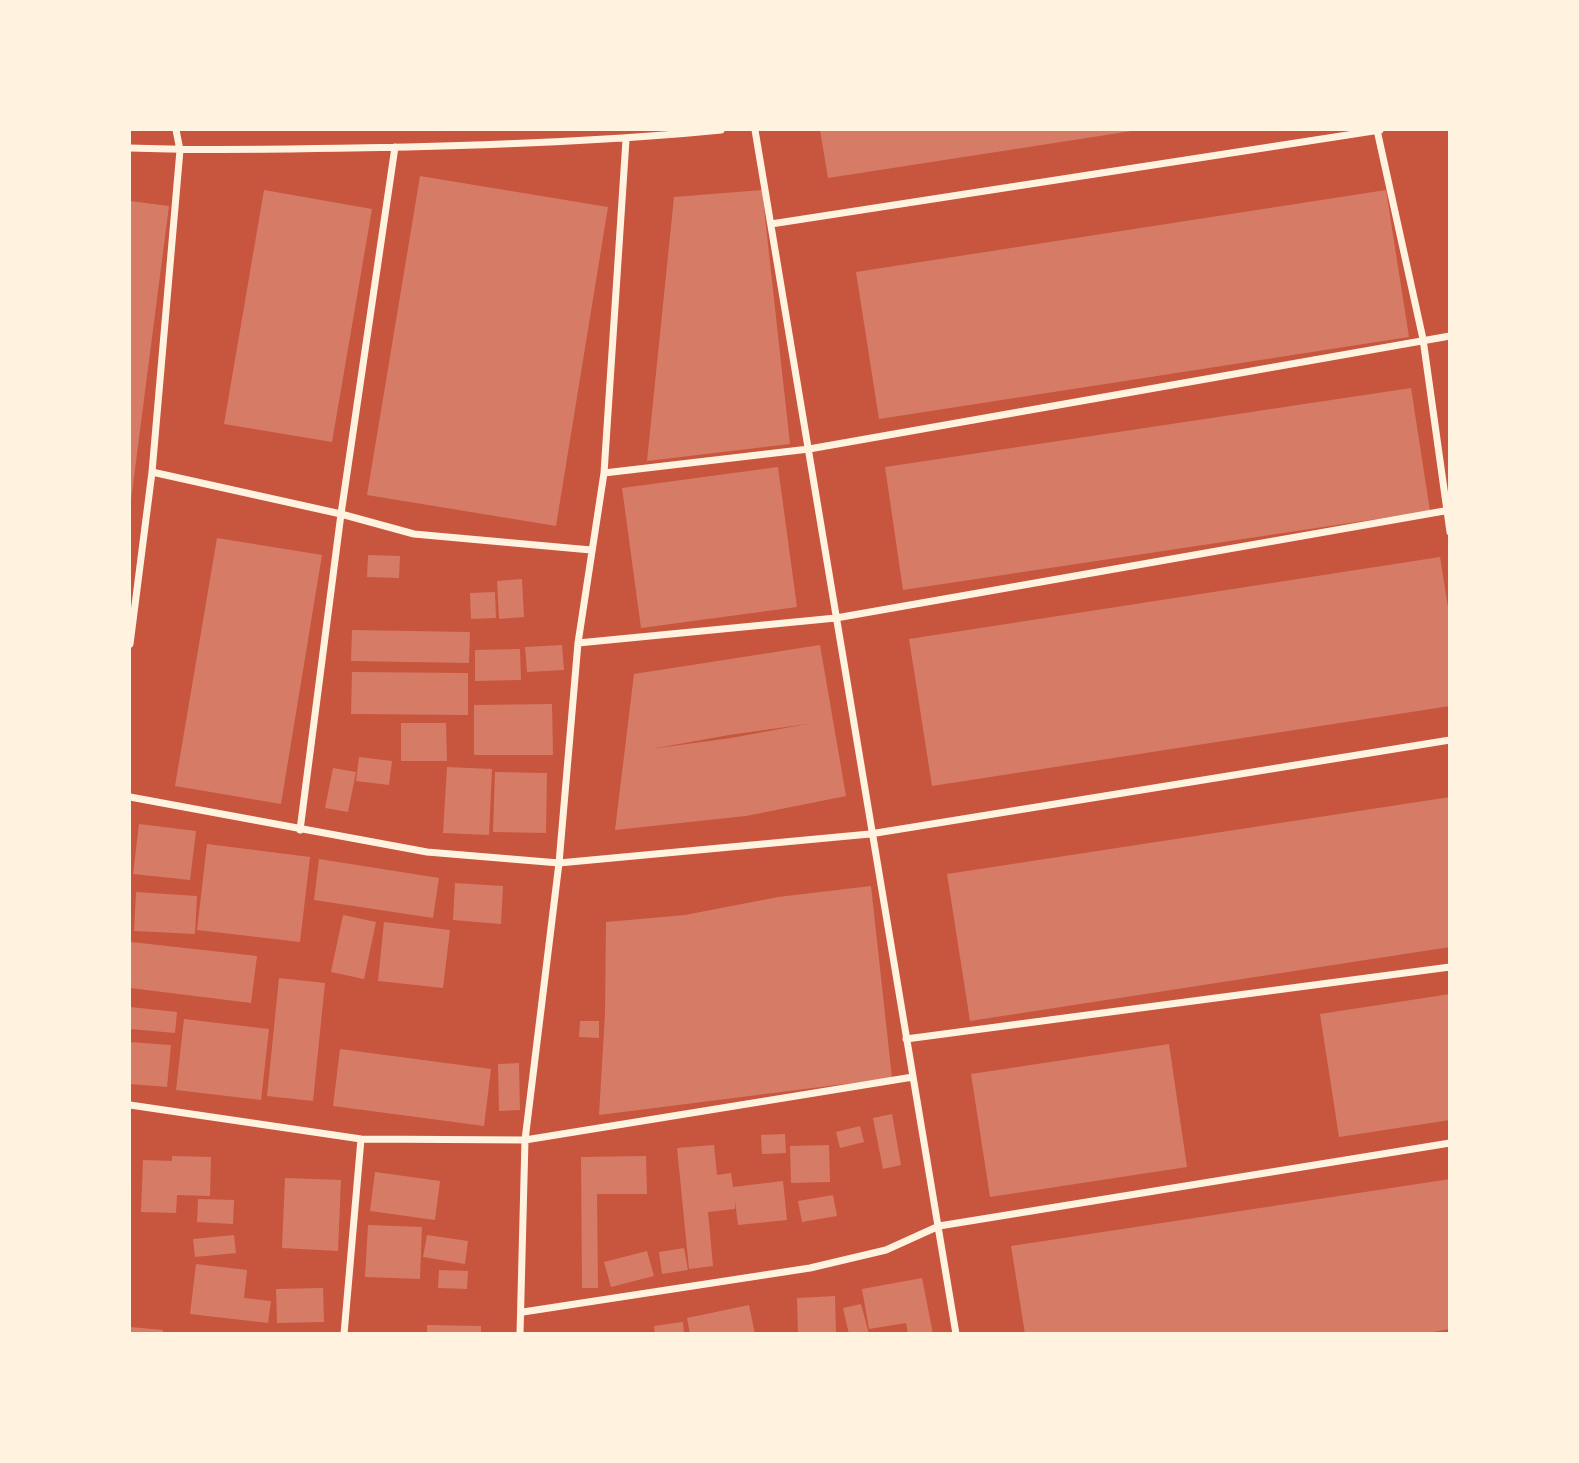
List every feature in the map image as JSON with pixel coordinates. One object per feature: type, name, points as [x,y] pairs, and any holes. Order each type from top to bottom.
[{"type":"street","points":[[130,644],[152,472],[180,150],[176,130]]},
{"type":"street","points":[[130,148],[180,150],[395,147],[626,139],[721,130]]},
{"type":"street","points":[[755,130],[870,834],[956,1334]]},
{"type":"street","points":[[771,224],[1378,130],[1423,340],[1450,532]]},
{"type":"street","points":[[520,1334],[523,1312],[525,1140],[559,863],[578,643],[604,473],[626,139]]},
{"type":"street","points":[[300,830],[341,514],[395,147]]},
{"type":"street","points":[[604,473],[809,449],[1450,336]]},
{"type":"street","points":[[152,472],[341,514],[414,534],[591,550]]},
{"type":"street","points":[[578,643],[836,618],[1448,511]]},
{"type":"street","points":[[130,797],[427,852],[559,863],[870,834],[1450,740]]},
{"type":"street","points":[[906,1039],[1450,967]]},
{"type":"street","points":[[130,1105],[361,1139],[525,1140],[912,1077]]},
{"type":"street","points":[[344,1334],[361,1139]]},
{"type":"street","points":[[523,1312],[810,1268],[886,1250],[939,1226],[1450,1143]]},
{"type":"building","points":[[820,130],[1132,130],[1132,131],[828,178]]},
{"type":"building","points":[[420,176],[608,207],[556,526],[367,495]]},
{"type":"building","points":[[264,190],[372,209],[332,442],[224,424]]},
{"type":"building","points":[[762,190],[790,444],[647,461],[674,197]]},
{"type":"building","points":[[1386,190],[1409,337],[879,419],[856,272]]},
{"type":"building","points":[[130,201],[169,206],[131,500],[130,500]]},
{"type":"building","points":[[1411,388],[1430,511],[903,590],[885,467]]},
{"type":"building","points":[[778,467],[797,607],[641,628],[622,488]]},
{"type":"building","points":[[217,538],[322,555],[281,804],[175,786]]},
{"type":"building","points":[[368,555],[400,556],[399,578],[367,577]]},
{"type":"building","points":[[1440,557],[1450,620],[1450,706],[932,786],[909,639]]},
{"type":"building","points":[[522,579],[524,617],[499,619],[497,581]]},
{"type":"building","points":[[495,592],[496,618],[471,619],[470,593]]},
{"type":"building","points":[[352,630],[470,632],[469,663],[351,661]]},
{"type":"building","points":[[562,645],[564,670],[527,672],[525,647]]},
{"type":"building","points":[[820,645],[846,796],[746,816],[615,830],[634,674]],"holes":[[[807,724],[731,738],[651,749]]]},
{"type":"building","points":[[520,649],[521,680],[475,681],[475,650]]},
{"type":"building","points":[[352,672],[468,673],[468,715],[351,714]]},
{"type":"building","points":[[552,704],[553,755],[474,755],[474,705]]},
{"type":"building","points":[[401,723],[446,723],[447,761],[401,761]]},
{"type":"building","points":[[359,757],[392,761],[389,785],[356,781]]},
{"type":"building","points":[[447,767],[492,769],[489,835],[443,833]]},
{"type":"building","points":[[333,768],[356,772],[348,812],[325,808]]},
{"type":"building","points":[[495,772],[547,773],[546,833],[493,832]]},
{"type":"building","points":[[1450,797],[1450,947],[970,1021],[947,874]]},
{"type":"building","points":[[139,824],[196,831],[190,880],[133,874]]},
{"type":"building","points":[[207,844],[310,857],[300,942],[197,930]]},
{"type":"building","points":[[319,859],[439,878],[433,918],[314,900]]},
{"type":"building","points":[[455,883],[503,886],[501,924],[453,920]]},
{"type":"building","points":[[871,886],[892,1078],[599,1115],[605,1014],[606,922],[685,915],[778,897]]},
{"type":"building","points":[[136,892],[197,896],[195,934],[134,931]]},
{"type":"building","points":[[343,915],[376,922],[364,979],[331,972]]},
{"type":"building","points":[[384,922],[450,930],[443,988],[378,981]]},
{"type":"building","points":[[131,942],[257,956],[251,1003],[130,988]]},
{"type":"building","points":[[279,978],[325,983],[313,1101],[267,1096]]},
{"type":"building","points":[[1450,994],[1450,1120],[1339,1137],[1320,1014]]},
{"type":"building","points":[[130,1007],[177,1012],[175,1033],[130,1029]]},
{"type":"building","points":[[184,1019],[269,1029],[261,1100],[176,1090]]},
{"type":"building","points":[[580,1021],[599,1021],[599,1038],[579,1037]]},
{"type":"building","points":[[130,1042],[171,1045],[167,1087],[130,1084]]},
{"type":"building","points":[[1169,1044],[1187,1167],[990,1197],[971,1074]]},
{"type":"building","points":[[340,1049],[491,1069],[484,1126],[333,1106]]},
{"type":"building","points":[[519,1063],[520,1110],[499,1111],[498,1064]]},
{"type":"building","points":[[892,1114],[901,1165],[883,1169],[873,1118]]},
{"type":"building","points":[[860,1126],[864,1142],[840,1148],[836,1132]]},
{"type":"building","points":[[785,1134],[786,1153],[762,1154],[761,1135]]},
{"type":"building","points":[[714,1145],[717,1175],[731,1173],[733,1187],[783,1181],[787,1220],[738,1225],[735,1201],[735,1209],[708,1212],[713,1266],[689,1269],[677,1148]]},
{"type":"building","points":[[829,1145],[830,1182],[791,1183],[790,1146]]},
{"type":"building","points":[[172,1156],[211,1157],[210,1196],[177,1195],[176,1213],[141,1212],[143,1160],[172,1161]]},
{"type":"building","points":[[646,1156],[647,1194],[597,1194],[598,1288],[582,1288],[581,1157]]},
{"type":"building","points":[[375,1172],[440,1181],[435,1220],[370,1211]]},
{"type":"building","points":[[285,1178],[341,1180],[338,1251],[282,1248]]},
{"type":"building","points":[[1450,1179],[1450,1329],[1422,1334],[1025,1334],[1011,1246]]},
{"type":"building","points":[[833,1195],[837,1216],[802,1222],[798,1201]]},
{"type":"building","points":[[198,1199],[234,1200],[233,1224],[197,1222]]},
{"type":"building","points":[[368,1225],[422,1227],[420,1279],[365,1277]]},
{"type":"building","points":[[234,1235],[236,1253],[195,1257],[193,1239]]},
{"type":"building","points":[[427,1235],[468,1241],[465,1264],[423,1257]]},
{"type":"building","points":[[684,1248],[688,1270],[662,1274],[659,1252]]},
{"type":"building","points":[[647,1251],[654,1276],[611,1287],[604,1262]]},
{"type":"building","points":[[196,1264],[247,1270],[244,1298],[271,1301],[268,1323],[190,1314]]},
{"type":"building","points":[[439,1270],[468,1271],[467,1289],[438,1288]]},
{"type":"building","points":[[922,1278],[933,1334],[908,1334],[906,1323],[869,1329],[862,1289]]},
{"type":"building","points":[[323,1288],[324,1322],[277,1323],[276,1289]]},
{"type":"building","points":[[835,1296],[836,1334],[798,1334],[797,1298]]},
{"type":"building","points":[[861,1304],[869,1334],[849,1334],[843,1308]]},
{"type":"building","points":[[749,1305],[755,1334],[690,1334],[687,1318]]},
{"type":"building","points":[[683,1322],[684,1334],[655,1334],[654,1326]]},
{"type":"building","points":[[427,1325],[481,1326],[481,1334],[427,1334]]},
{"type":"building","points":[[130,1327],[163,1330],[163,1334],[130,1334]]}]
